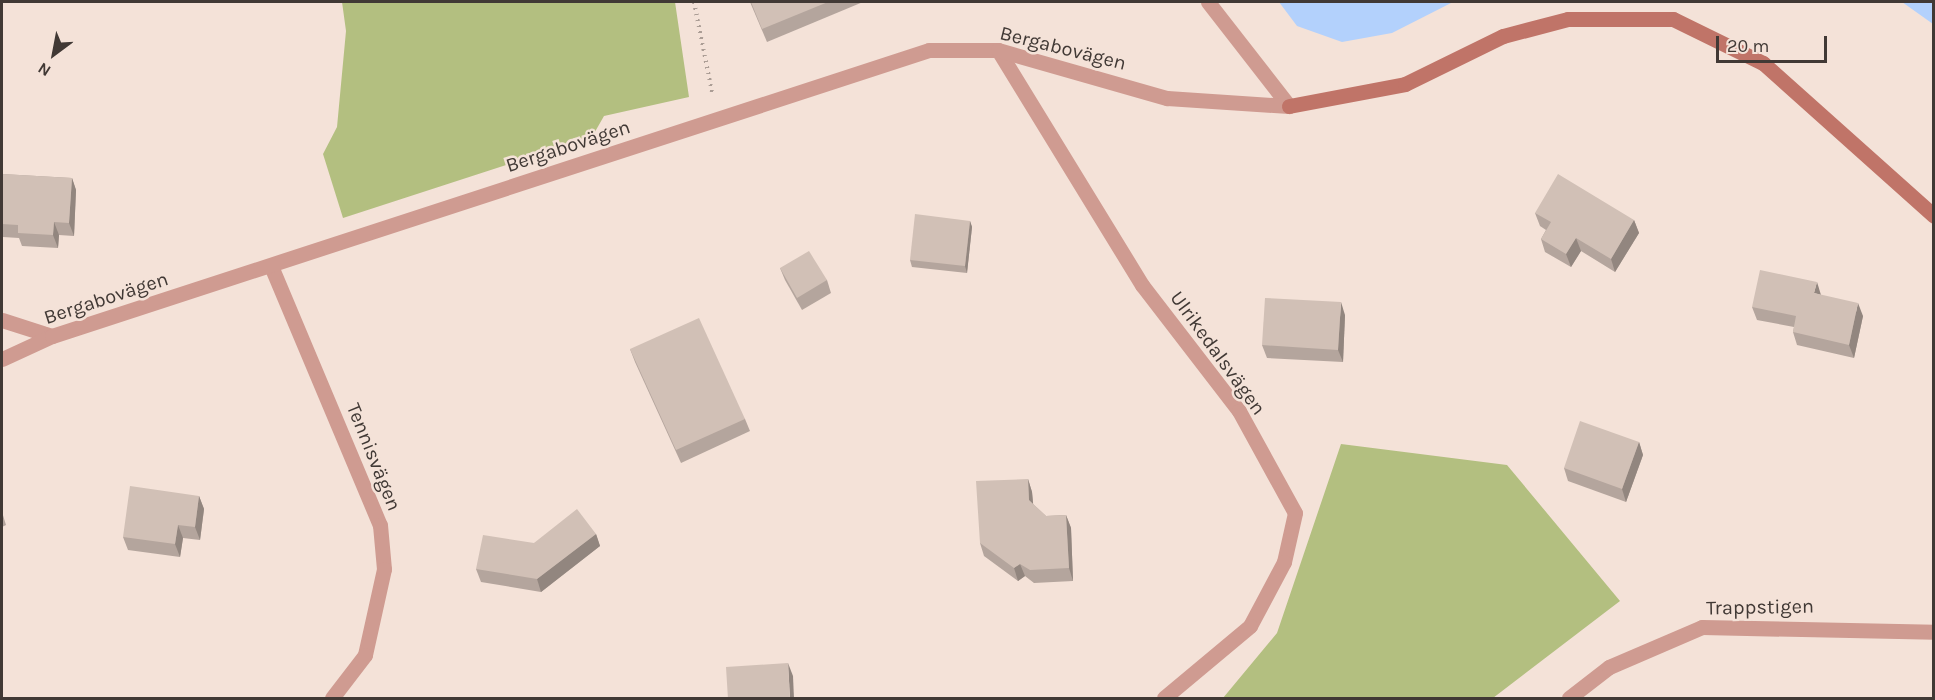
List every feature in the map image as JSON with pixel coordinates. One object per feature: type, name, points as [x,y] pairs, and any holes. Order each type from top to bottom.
[{"type":"street","points":[[1208,2],[1289,106]]},
{"type":"street","name":"Bergabovägen","points":[[2,359],[52,336],[929,50],[998,50],[1167,98],[1289,106],[1405,84],[1503,36],[1568,19],[1672,19],[1763,63],[1934,216]]},
{"type":"street","name":"Ulrikedalsvägen","points":[[998,50],[1142,285],[1239,411],[1296,513],[1284,562],[1250,626],[1164,699]]},
{"type":"street","name":"Tennisvägen","points":[[272,266],[380,525],[384,569],[365,655],[332,699]]},
{"type":"street","points":[[2,320],[52,336]]},
{"type":"street","name":"Trappstigen","points":[[1569,699],[1609,667],[1702,627],[1934,632]]},
{"type":"path","points":[[694,2],[717,118]]},
{"type":"green space","points":[[342,2],[675,2],[689,97],[604,116],[592,137],[343,218],[323,154],[337,127],[346,31]]},
{"type":"green space","points":[[1341,444],[1507,465],[1620,601],[1493,698],[1223,698],[1277,633]]},
{"type":"water","points":[[1279,2],[1453,2],[1392,33],[1342,42],[1297,26]]},
{"type":"water","points":[[1902,2],[1933,2],[1933,24]]},
{"type":"building","points":[[751,2],[828,2],[762,29]]},
{"type":"building","points":[[2,174],[72,178],[69,223],[54,222],[53,235],[18,233],[18,225],[2,224]]},
{"type":"building","points":[[1558,174],[1634,220],[1611,259],[1576,238],[1566,254],[1541,239],[1551,222],[1535,213]]},
{"type":"building","points":[[915,214],[970,221],[965,266],[910,260]]},
{"type":"building","points":[[809,251],[827,280],[797,298],[780,268]]},
{"type":"building","points":[[1760,270],[1817,282],[1814,293],[1858,303],[1849,345],[1793,332],[1796,316],[1752,307]]},
{"type":"building","points":[[1265,298],[1341,302],[1338,350],[1262,345]]},
{"type":"building","points":[[699,318],[745,419],[676,450],[630,349]]},
{"type":"building","points":[[1580,421],[1639,442],[1622,489],[1564,468]]},
{"type":"building","points":[[1028,479],[1029,500],[1046,516],[1066,515],[1069,568],[1030,570],[1020,564],[1014,568],[980,543],[976,481]]},
{"type":"building","points":[[130,486],[199,496],[195,527],[178,525],[175,544],[123,537]]},
{"type":"building","points":[[577,509],[596,534],[537,579],[476,569],[483,535],[534,543]]},
{"type":"building","points":[[788,663],[790,699],[728,699],[726,667]]}]
